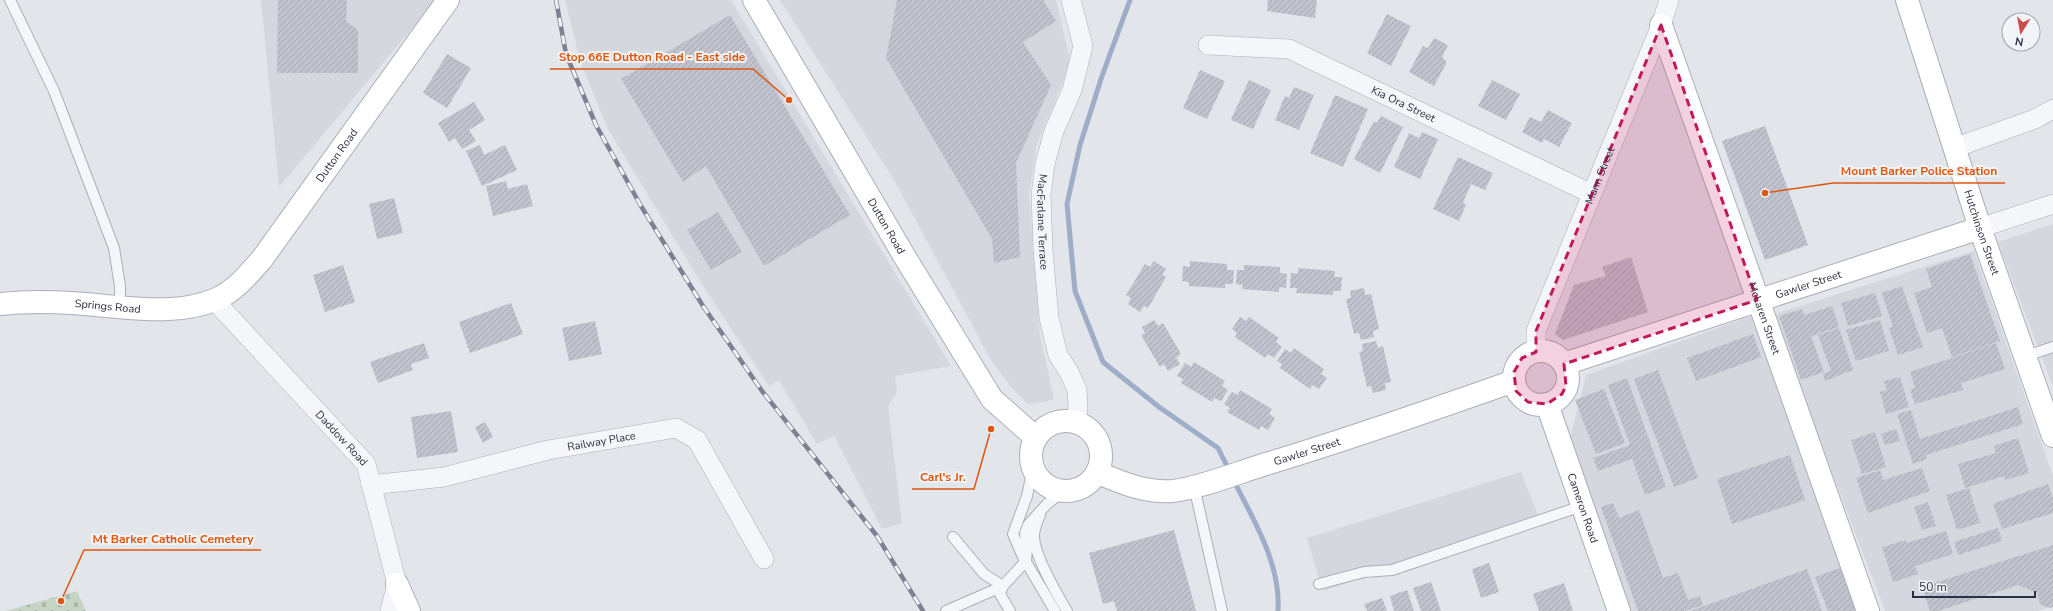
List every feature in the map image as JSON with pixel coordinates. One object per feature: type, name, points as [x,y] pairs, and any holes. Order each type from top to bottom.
[{"type":"street","name":"Dutton Road","points":[[214,300],[241,283],[262,259],[448,0]]},
{"type":"street","name":"Dutton Road","points":[[754,0],[906,259],[992,399],[1036,438]]},
{"type":"street","name":"MacFarlane Terrace","points":[[1071,0],[1083,46],[1072,90],[1054,131],[1045,164],[1041,195],[1042,250],[1049,318],[1058,355],[1069,372],[1077,390],[1078,407],[1076,422]]},
{"type":"street","name":"Mann Street","points":[[1536,352],[1536,331],[1661,25],[1669,0]]},
{"type":"street","name":"Hutchinson Street","points":[[1907,0],[1980,228],[2053,436]]},
{"type":"street","name":"McLaren Street","points":[[1661,25],[1868,611]]},
{"type":"street","name":"Kia Ora Street","points":[[1208,45],[1289,49],[1592,194]]},
{"type":"street","points":[[1954,148],[2035,119],[2053,109]]},
{"type":"street","name":"Gawler Street","points":[[1564,364],[2053,204]]},
{"type":"street","name":"Springs Road","points":[[0,304],[42,302],[120,308],[176,309],[214,300]]},
{"type":"street","name":"Daddow Road","points":[[214,300],[366,464],[397,584],[390,611]]},
{"type":"street","points":[[1536,352],[1549,353],[1557,357],[1564,364],[1568,377],[1562,394],[1555,401],[1547,404],[1538,405],[1528,402],[1516,391],[1514,382],[1514,372],[1522,358],[1536,352]]},
{"type":"street","name":"Gawler Street","points":[[1097,472],[1131,486],[1149,490],[1173,491],[1252,468],[1514,382]]},
{"type":"street","name":"Hutchinson Street","points":[[2039,395],[2053,424]]},
{"type":"street","name":"Cameron Road","points":[[1547,404],[1619,611]]},
{"type":"street","points":[[1056,422],[1076,422],[1085,426],[1098,442],[1101,452],[1101,462],[1093,479],[1080,488],[1063,491],[1047,485],[1039,478],[1033,468],[1031,453],[1036,438],[1045,428],[1056,422]]},
{"type":"street","name":"Railway Place","points":[[371,485],[444,477],[548,450],[676,428],[696,440],[757,545]]},
{"type":"street","points":[[397,584],[409,611]]},
{"type":"lane","points":[[10,0],[54,91],[114,248],[120,286],[120,308]]},
{"type":"lane","points":[[2026,356],[2053,347]]},
{"type":"lane","points":[[1033,468],[1027,496],[1013,534],[1026,561],[1055,611]]},
{"type":"lane","points":[[1204,483],[1222,611]]},
{"type":"lane","points":[[1010,611],[1000,594],[1003,586],[1026,561],[1026,529],[1047,504],[1063,491]]},
{"type":"lane","points":[[1319,584],[1364,572],[1392,570],[1582,506]]},
{"type":"lane","points":[[1040,513],[1034,538],[1039,559],[1067,611]]},
{"type":"lane","points":[[953,537],[984,574],[1003,586]]},
{"type":"lane","points":[[946,611],[1003,586]]},
{"type":"highlighted area","points":[[1661,25],[1757,300],[1564,364],[1566,386],[1562,394],[1547,404],[1528,402],[1516,391],[1514,372],[1522,358],[1536,352],[1536,331]]},
{"type":"shaded area","points":[[261,0],[436,0],[279,187]]},
{"type":"shaded area","points":[[565,0],[731,0],[951,366],[895,376],[897,392],[888,406],[902,523],[882,529],[834,436],[817,444],[779,380],[769,386],[703,286],[608,129],[581,64]]},
{"type":"shaded area","points":[[780,0],[1056,0],[1069,55],[1069,67],[1037,144],[1029,194],[1040,335],[1054,400],[1028,404],[1011,387],[991,360],[894,180]]},
{"type":"shaded area","points":[[2053,224],[2053,387],[1998,242]]},
{"type":"shaded area","points":[[1974,251],[2053,476],[2053,606],[2038,611],[1885,611],[1772,315]]},
{"type":"shaded area","points":[[1751,316],[1867,611],[1631,611],[1570,439],[1586,375]]},
{"type":"shaded area","points":[[1521,472],[1539,518],[1323,591],[1307,538]]},
{"type":"green space","points":[[77,591],[86,611],[6,611]]},
{"type":"building","points":[[278,0],[347,0],[346,21],[358,30],[358,73],[277,73]]},
{"type":"building","points":[[897,0],[1043,0],[1056,21],[1023,42],[1051,85],[1016,163],[1020,257],[994,263],[992,239],[886,58]]},
{"type":"building","points":[[1268,0],[1317,0],[1315,18],[1267,11]]},
{"type":"building","points":[[1387,14],[1411,26],[1391,66],[1367,53]]},
{"type":"building","points":[[730,15],[850,215],[764,266],[706,166],[683,182],[621,79]]},
{"type":"building","points":[[1434,38],[1448,45],[1442,57],[1447,62],[1434,86],[1409,72],[1423,46],[1428,48]]},
{"type":"building","points":[[447,54],[471,68],[447,108],[423,93]]},
{"type":"building","points":[[1200,70],[1225,81],[1207,119],[1183,108]]},
{"type":"building","points":[[1249,80],[1271,90],[1253,129],[1231,120]]},
{"type":"building","points":[[1492,80],[1520,94],[1506,120],[1478,106]]},
{"type":"building","points":[[1294,87],[1314,95],[1299,130],[1275,120],[1285,96],[1289,98]]},
{"type":"building","points":[[1335,95],[1368,109],[1343,167],[1310,153]]},
{"type":"building","points":[[474,102],[485,120],[469,130],[476,141],[462,149],[455,138],[449,142],[438,123]]},
{"type":"building","points":[[1548,110],[1572,123],[1559,147],[1544,139],[1542,143],[1522,132],[1530,117],[1541,122]]},
{"type":"building","points":[[1381,116],[1403,127],[1380,173],[1354,159],[1374,121],[1377,123]]},
{"type":"building","points":[[1765,126],[1808,245],[1765,260],[1722,141]]},
{"type":"building","points":[[1422,132],[1438,139],[1420,179],[1394,167],[1409,133],[1419,138]]},
{"type":"building","points":[[480,145],[484,155],[505,145],[517,170],[482,186],[466,151]]},
{"type":"building","points":[[1458,157],[1493,173],[1485,190],[1471,184],[1463,202],[1466,205],[1459,221],[1433,209]]},
{"type":"building","points":[[506,181],[508,189],[527,184],[533,206],[493,216],[486,186]]},
{"type":"building","points":[[394,198],[403,233],[377,239],[369,204]]},
{"type":"building","points":[[718,212],[742,252],[711,270],[687,230]]},
{"type":"building","points":[[1970,254],[2000,341],[1952,357],[1942,328],[1927,333],[1914,293],[1932,287],[1926,269]]},
{"type":"building","points":[[1631,257],[1648,312],[1563,340],[1555,334],[1574,285],[1606,276],[1602,267]]},
{"type":"building","points":[[1154,261],[1166,269],[1162,275],[1166,277],[1148,308],[1144,306],[1140,312],[1128,304],[1131,298],[1126,295],[1145,264],[1150,267]]},
{"type":"building","points":[[1190,261],[1227,264],[1227,270],[1234,270],[1233,284],[1225,284],[1225,288],[1189,286],[1189,282],[1182,281],[1183,266],[1190,267]]},
{"type":"building","points":[[343,265],[355,302],[325,312],[313,275]]},
{"type":"building","points":[[1244,265],[1280,267],[1280,273],[1287,274],[1286,288],[1279,287],[1279,292],[1242,289],[1243,285],[1236,284],[1237,270],[1244,270]]},
{"type":"building","points":[[1298,268],[1335,271],[1334,277],[1342,277],[1341,291],[1333,291],[1333,295],[1296,293],[1297,288],[1290,288],[1291,273],[1298,274]]},
{"type":"building","points":[[1902,286],[1923,347],[1898,355],[1889,328],[1893,327],[1882,293]]},
{"type":"building","points":[[1364,288],[1365,295],[1371,294],[1379,329],[1373,331],[1374,337],[1361,340],[1359,333],[1354,334],[1346,299],[1351,298],[1350,291]]},
{"type":"building","points":[[1875,293],[1882,316],[1848,326],[1841,303]]},
{"type":"building","points":[[511,303],[523,334],[470,353],[459,322]]},
{"type":"building","points":[[1832,306],[1839,327],[1811,336],[1824,372],[1801,380],[1779,316],[1802,309],[1804,315]]},
{"type":"building","points":[[1240,317],[1246,321],[1249,317],[1279,338],[1276,342],[1282,347],[1274,358],[1268,354],[1265,358],[1235,337],[1237,333],[1232,329]]},
{"type":"building","points":[[1154,320],[1158,326],[1163,323],[1181,354],[1176,358],[1180,364],[1168,371],[1164,364],[1160,367],[1141,335],[1145,333],[1142,327]]},
{"type":"building","points":[[1880,320],[1889,351],[1856,361],[1846,330]]},
{"type":"building","points":[[595,321],[602,354],[569,361],[562,328]]},
{"type":"building","points":[[1839,328],[1853,370],[1825,381],[1823,374],[1831,371],[1818,335]]},
{"type":"building","points":[[1753,334],[1761,357],[1696,381],[1687,358]]},
{"type":"building","points":[[1376,341],[1378,348],[1383,346],[1391,382],[1385,383],[1386,390],[1373,393],[1371,386],[1367,387],[1359,352],[1363,351],[1362,344]]},
{"type":"building","points":[[424,343],[429,358],[411,364],[413,370],[378,383],[370,362]]},
{"type":"building","points":[[1996,343],[2005,369],[1961,383],[1963,390],[1915,404],[1910,390],[1915,388],[1910,372]]},
{"type":"building","points":[[1294,348],[1324,369],[1321,374],[1327,378],[1319,389],[1312,385],[1310,389],[1280,368],[1282,364],[1277,361],[1285,349],[1291,353]]},
{"type":"building","points":[[1194,362],[1225,381],[1222,386],[1228,390],[1221,401],[1214,398],[1212,402],[1181,383],[1183,379],[1177,376],[1185,363],[1191,367]]},
{"type":"building","points":[[1658,370],[1698,478],[1674,487],[1634,379]]},
{"type":"building","points":[[1900,377],[1909,407],[1886,414],[1880,392],[1887,390],[1884,381]]},
{"type":"building","points":[[1627,378],[1666,487],[1645,495],[1632,459],[1598,471],[1593,458],[1630,445],[1608,385]]},
{"type":"building","points":[[1604,389],[1625,443],[1596,454],[1575,400]]},
{"type":"building","points":[[1240,390],[1272,409],[1269,414],[1275,418],[1268,430],[1261,426],[1259,430],[1227,412],[1230,408],[1224,404],[1232,392],[1238,395]]},
{"type":"building","points":[[2018,407],[2023,424],[1926,455],[1927,459],[1913,464],[1897,414],[1911,410],[1920,439]]},
{"type":"building","points":[[451,411],[458,452],[417,458],[411,417]]},
{"type":"building","points":[[485,422],[493,437],[483,443],[475,427]]},
{"type":"building","points":[[1896,429],[1900,441],[1885,445],[1881,434]]},
{"type":"building","points":[[1875,432],[1886,467],[1862,474],[1851,440]]},
{"type":"building","points":[[2018,438],[2029,473],[2005,480],[2004,476],[1965,488],[1958,464],[1996,453],[1994,446]]},
{"type":"building","points":[[1790,455],[1805,500],[1732,524],[1717,479]]},
{"type":"building","points":[[1922,468],[1930,491],[1868,513],[1856,478],[1880,470],[1883,480]]},
{"type":"building","points":[[2048,484],[2053,498],[2053,513],[2002,529],[1993,504]]},
{"type":"building","points":[[1969,488],[1980,523],[1957,530],[1946,495]]},
{"type":"building","points":[[1928,502],[1936,526],[1922,530],[1914,507]]},
{"type":"building","points":[[1613,503],[1619,518],[1639,510],[1663,578],[1678,573],[1688,600],[1700,596],[1703,605],[1685,611],[1638,611],[1601,507]]},
{"type":"building","points":[[1998,528],[2002,541],[1958,555],[1954,542]]},
{"type":"building","points":[[1174,530],[1196,611],[1117,611],[1114,601],[1103,604],[1089,553]]},
{"type":"building","points":[[1946,531],[1953,554],[1915,566],[1918,574],[1893,582],[1882,547],[1906,540],[1907,543]]},
{"type":"building","points":[[2053,545],[2053,607],[2049,608],[2040,604],[2037,593],[2018,585],[1938,611],[1930,611],[1922,587]]},
{"type":"building","points":[[1489,563],[1499,592],[1481,598],[1472,569]]},
{"type":"building","points":[[1840,568],[1856,611],[1828,611],[1815,577]]},
{"type":"building","points":[[1807,569],[1822,611],[1690,611]]},
{"type":"building","points":[[1431,582],[1441,611],[1421,611],[1413,588]]},
{"type":"building","points":[[1564,583],[1573,611],[1539,611],[1533,594]]},
{"type":"building","points":[[1407,590],[1414,611],[1394,611],[1390,596]]},
{"type":"building","points":[[1382,598],[1387,611],[1367,611],[1364,604]]},
{"type":"waterway","points":[[1130,0],[1102,76],[1080,145],[1067,204],[1075,291],[1103,362],[1159,407],[1218,448],[1229,470]]},
{"type":"waterway","points":[[1234,481],[1258,527],[1271,560],[1278,594],[1278,611]]},
{"type":"railway","points":[[556,0],[566,54],[596,125],[641,206],[703,306],[762,391],[877,536],[923,611]]},
{"type":"place","name":"Stop 66E Dutton Road - East side","points":[[789,100]]},
{"type":"place","name":"Mount Barker Police Station","points":[[1765,193]]},
{"type":"place","name":"Carl's Jr.","points":[[991,429]]},
{"type":"place","name":"Mt Barker Catholic Cemetery","points":[[61,601]]}]
